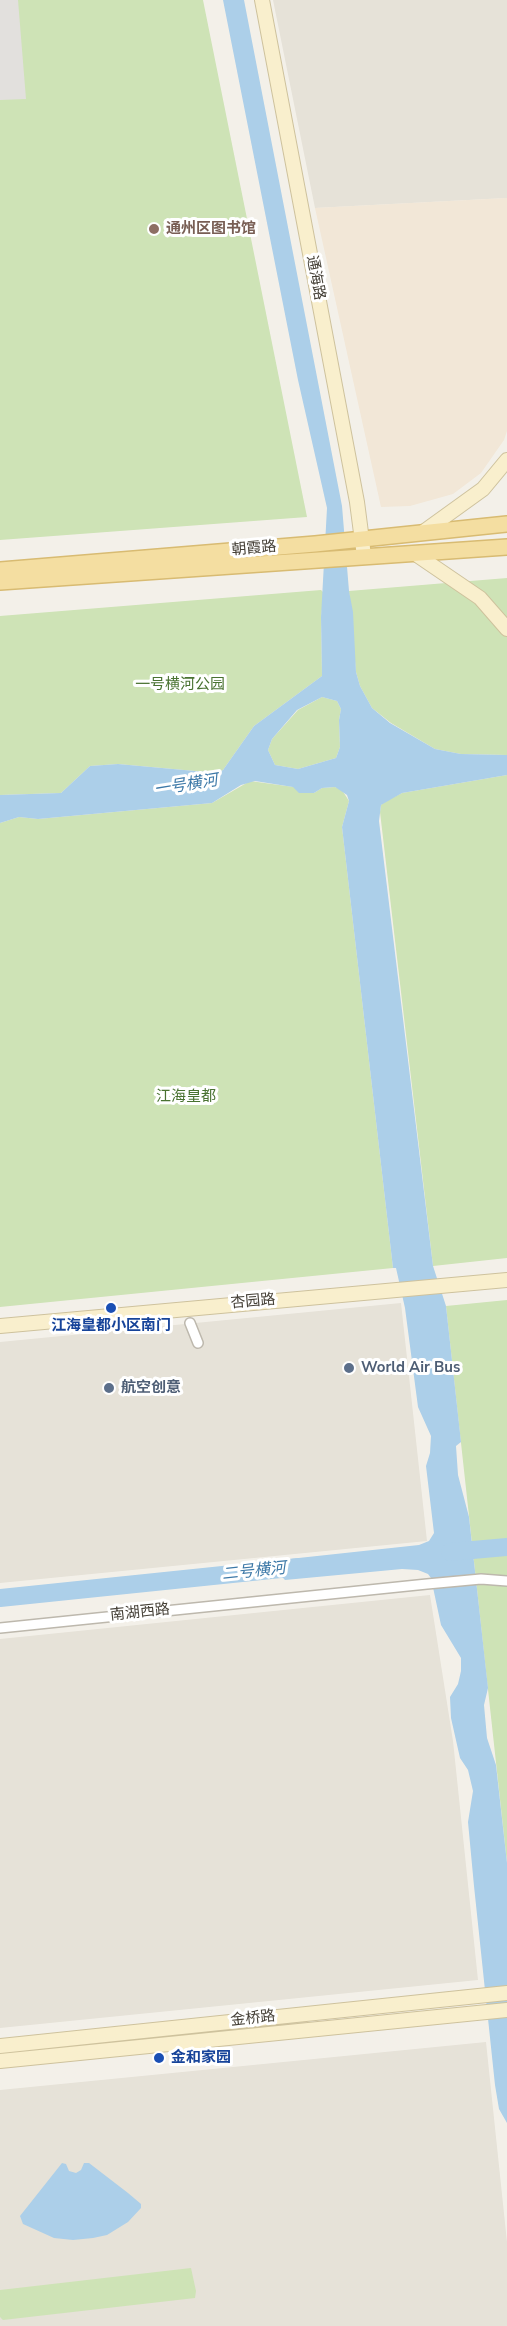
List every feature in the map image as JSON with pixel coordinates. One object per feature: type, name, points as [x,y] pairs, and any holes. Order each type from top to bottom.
[{"type":"main road","name":"朝霞路","points":[[0,570],[315,544],[507,524]]},
{"type":"main road","name":"朝霞路","points":[[0,582],[507,546]]},
{"type":"street","name":"通海路","points":[[262,0],[357,540],[358,557]]},
{"type":"street","points":[[422,533],[483,489],[507,460]]},
{"type":"street","points":[[414,553],[480,598],[507,629]]},
{"type":"street","name":"杏园路","points":[[0,1326],[507,1280]]},
{"type":"street","points":[[190,1323],[198,1343]]},
{"type":"street","name":"南湖西路","points":[[0,1628],[427,1584],[482,1579],[507,1581]]},
{"type":"street","name":"金桥路","points":[[0,2046],[507,1993]]},
{"type":"street","name":"金桥路","points":[[0,2061],[507,2010]]},
{"type":"shaded area","points":[[0,0],[18,0],[26,99],[0,100]]},
{"type":"shaded area","points":[[273,0],[507,0],[507,198],[315,208]]},
{"type":"shaded area","points":[[507,198],[507,431],[504,440],[481,473],[453,494],[410,506],[381,507],[315,208]]},
{"type":"shaded area","points":[[401,1303],[427,1541],[0,1583],[0,1342]]},
{"type":"shaded area","name":"金和家园","points":[[430,1595],[453,1741],[478,1980],[0,2028],[0,1639]]},
{"type":"shaded area","points":[[486,2042],[507,2242],[507,2326],[0,2326],[0,2090]]},
{"type":"green space","points":[[0,0],[203,0],[307,517],[0,540]]},
{"type":"green space","points":[[507,578],[507,755],[461,754],[435,749],[391,723],[372,708],[360,686],[356,672],[349,591]]},
{"type":"green space","name":"一号横河公园","points":[[321,590],[324,593],[321,617],[322,676],[254,726],[223,770],[217,773],[118,764],[90,766],[61,793],[0,795],[0,616]]},
{"type":"green space","points":[[322,697],[337,701],[341,709],[340,747],[336,758],[298,769],[275,765],[268,750],[272,739],[298,710]]},
{"type":"green space","points":[[507,775],[507,1258],[433,1266],[381,805],[402,793]]},
{"type":"green space","name":"江海皇都","points":[[250,781],[294,787],[314,793],[322,788],[335,787],[342,790],[349,801],[342,827],[393,1268],[0,1307],[0,823],[19,817],[38,819],[212,803]]},
{"type":"green space","points":[[507,1300],[507,1863],[446,1306]]},
{"type":"green space","points":[[191,2268],[196,2291],[195,2298],[3,2320],[0,2317],[0,2290]]},
{"type":"water","name":"一号横河","points":[[223,0],[244,0],[342,506],[349,591],[353,612],[356,672],[360,686],[372,708],[390,723],[435,749],[461,754],[507,755],[507,775],[402,793],[381,805],[379,821],[433,1266],[446,1306],[461,1442],[456,1446],[458,1475],[469,1517],[488,1688],[484,1705],[487,1738],[496,1765],[507,1863],[507,2123],[499,2109],[495,2085],[474,1886],[468,1822],[473,1791],[468,1770],[460,1758],[451,1718],[450,1697],[458,1684],[461,1658],[441,1625],[431,1578],[428,1574],[418,1570],[402,1569],[285,1580],[275,1569],[280,1560],[419,1545],[429,1541],[434,1533],[426,1466],[430,1453],[431,1436],[418,1407],[405,1308],[396,1268],[393,1268],[342,827],[349,801],[347,795],[335,787],[322,788],[314,793],[299,793],[293,787],[255,781],[241,785],[212,803],[38,819],[19,817],[0,823],[0,795],[61,793],[90,766],[118,764],[217,773],[223,770],[254,726],[322,676],[321,617],[327,508],[298,380]],"holes":[[[322,697],[337,701],[341,709],[340,747],[336,758],[298,769],[275,765],[268,750],[272,739],[297,710]]]},
{"type":"water","points":[[62,2163],[66,2164],[69,2171],[76,2173],[81,2170],[84,2163],[89,2163],[141,2204],[141,2208],[128,2222],[107,2235],[93,2238],[73,2240],[54,2238],[23,2224],[20,2216]]},
{"type":"waterway","name":"二号横河","points":[[450,1552],[507,1547]]},
{"type":"waterway","name":"二号横河","points":[[0,1598],[300,1567]]},
{"type":"place","name":"通州区图书馆","points":[[154,229]]},
{"type":"place","name":"江海皇都小区南门","points":[[111,1308]]},
{"type":"place","name":"World Air Bus","points":[[349,1368]]},
{"type":"place","name":"航空创意","points":[[109,1388]]},
{"type":"place","name":"金和家园","points":[[159,2058]]}]
